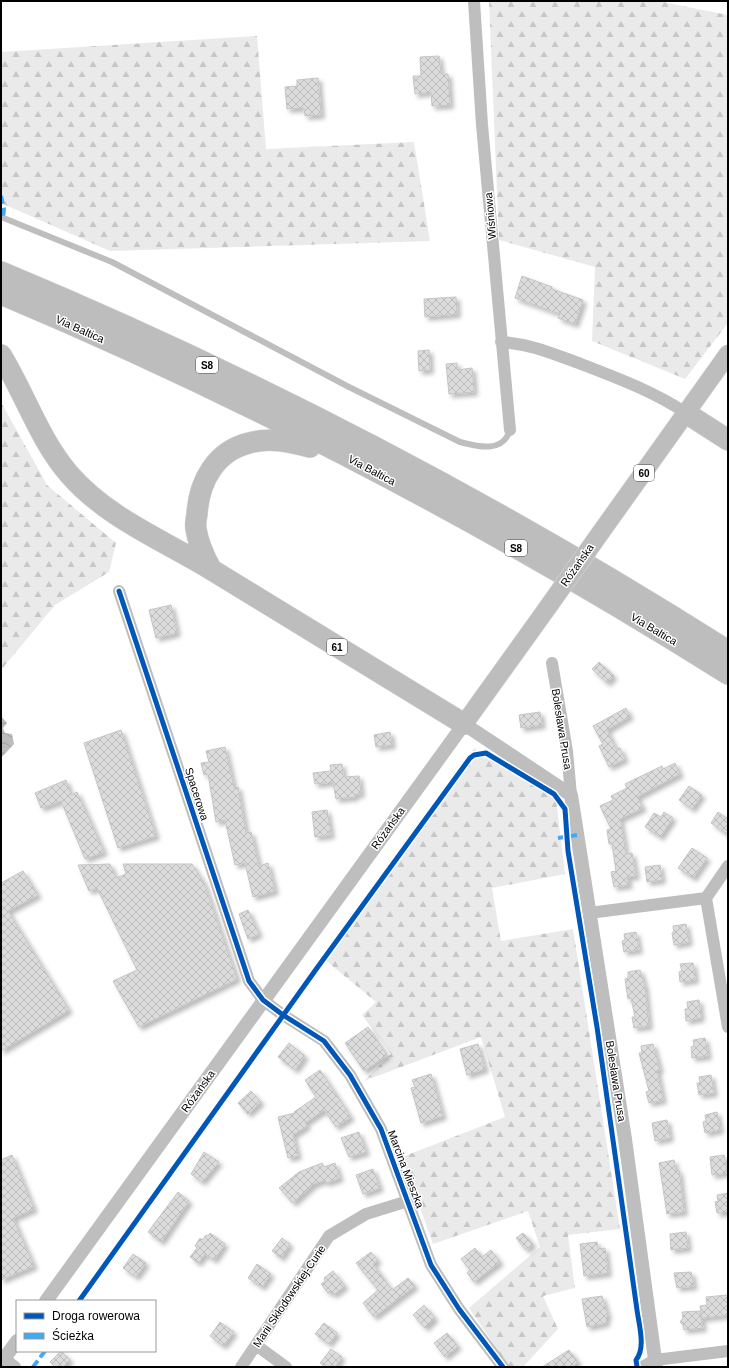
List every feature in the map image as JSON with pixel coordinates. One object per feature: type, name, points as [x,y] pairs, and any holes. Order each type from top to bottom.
[{"type":"highway","name":"Via Baltica","points":[[1,272],[149,337],[335,428],[481,505],[635,593],[728,651]]},
{"type":"highway","name":"Via Baltica","points":[[1,294],[148,359],[342,454],[559,572],[728,674]]},
{"type":"highway","points":[[1,355],[42,434],[69,473],[83,488],[125,520],[211,569]]},
{"type":"highway","points":[[686,413],[728,440]]},
{"type":"highway","points":[[211,569],[203,555],[196,528],[197,508],[200,489],[205,477],[211,468],[222,457],[239,446],[250,442],[274,440],[289,441],[342,454]]},
{"type":"highway","name":"61","points":[[211,569],[464,724]]},
{"type":"main road","name":"Różańska","points":[[464,724],[728,354]]},
{"type":"street","name":"Wiśniowa","points":[[474,1],[482,125],[510,430]]},
{"type":"street","points":[[501,342],[524,344],[626,381],[656,394],[686,413]]},
{"type":"street","name":"Spacerowa","points":[[119,591],[249,981],[264,1000]]},
{"type":"street","name":"Bolesława Prusa","points":[[552,663],[567,751],[571,795],[625,1138],[655,1364]]},
{"type":"street","name":"Bolesława Prusa","points":[[464,724],[571,795]]},
{"type":"street","name":"Różańska","points":[[47,1300],[464,724]]},
{"type":"street","points":[[589,913],[706,898],[727,871]]},
{"type":"street","points":[[706,898],[728,1027]]},
{"type":"street","name":"Marcina Mieszka","points":[[264,1000],[324,1042],[350,1075],[380,1129],[431,1265],[459,1308],[503,1367]]},
{"type":"street","name":"Marii Skłodowskiej-Curie","points":[[241,1367],[329,1236],[366,1214],[408,1201]]},
{"type":"street","points":[[5,1361],[16,1343]]},
{"type":"street","points":[[256,1345],[286,1367]]},
{"type":"street","points":[[642,1367],[728,1352]]},
{"type":"lane","points":[[1,217],[112,262],[347,386],[460,442],[494,447],[504,442],[510,430]]},
{"type":"green space","points":[[489,1],[658,1],[728,15],[728,323],[685,379],[592,341],[595,267],[499,240]]},
{"type":"green space","points":[[257,36],[266,149],[414,142],[430,241],[110,251],[1,203],[1,52]]},
{"type":"green space","points":[[1,402],[47,485],[116,543],[109,572],[55,605],[1,670]]},
{"type":"green space","points":[[474,748],[556,799],[565,874],[492,888],[501,941],[573,929],[620,1229],[568,1235],[575,1288],[543,1296],[558,1329],[523,1367],[509,1367],[469,1308],[540,1247],[528,1211],[433,1244],[402,1157],[505,1117],[481,1037],[364,1081],[391,1054],[362,1015],[376,1002],[325,960]]},
{"type":"water","points":[[1,716],[7,723],[3,728],[5,733],[12,734],[14,744],[1,758]]},
{"type":"building","points":[[439,56],[441,74],[448,74],[450,105],[432,106],[431,92],[415,94],[413,76],[421,76],[420,57]]},
{"type":"building","points":[[318,78],[321,115],[305,116],[304,108],[287,109],[285,87],[297,86],[297,80]]},
{"type":"building","points":[[522,276],[583,300],[575,324],[558,318],[560,314],[515,298]]},
{"type":"building","points":[[456,297],[457,314],[425,317],[424,299]]},
{"type":"building","points":[[429,350],[430,370],[419,371],[418,351]]},
{"type":"building","points":[[457,363],[457,370],[472,368],[474,392],[449,394],[446,364]]},
{"type":"building","points":[[171,605],[177,633],[156,638],[149,610]]},
{"type":"building","points":[[599,662],[614,676],[607,683],[592,669]]},
{"type":"building","points":[[626,708],[630,716],[607,730],[616,749],[620,748],[625,759],[609,767],[599,746],[603,744],[593,726]]},
{"type":"building","points":[[540,712],[542,725],[521,728],[519,715]]},
{"type":"building","points":[[121,730],[156,836],[118,848],[84,743]]},
{"type":"building","points":[[390,732],[392,745],[376,747],[374,735]]},
{"type":"building","points":[[225,747],[234,788],[238,787],[246,833],[251,832],[259,866],[268,863],[275,891],[253,897],[245,863],[235,865],[225,820],[216,822],[208,774],[204,775],[201,763],[209,762],[206,751]]},
{"type":"building","points":[[675,763],[680,774],[637,797],[643,808],[620,819],[626,854],[632,853],[636,876],[627,877],[629,885],[614,887],[611,872],[616,871],[612,844],[609,844],[607,830],[611,829],[600,806],[613,800],[611,796],[627,788],[625,784],[662,766],[663,769]]},
{"type":"building","points":[[342,764],[343,777],[359,776],[361,794],[355,794],[355,797],[336,799],[333,782],[315,784],[313,773],[331,771],[330,765]]},
{"type":"building","points":[[66,780],[71,795],[77,792],[104,852],[85,859],[61,801],[41,808],[35,793]]},
{"type":"building","points":[[689,786],[702,795],[692,809],[679,800]]},
{"type":"building","points":[[327,810],[331,835],[315,837],[312,812]]},
{"type":"building","points":[[664,812],[673,818],[660,837],[645,827],[654,813],[661,817]]},
{"type":"building","points":[[718,812],[728,819],[728,835],[711,823]]},
{"type":"building","points":[[692,848],[707,858],[693,878],[678,868]]},
{"type":"building","points":[[110,864],[116,878],[126,874],[123,864],[192,864],[204,883],[237,979],[139,1027],[113,981],[137,970],[97,888],[89,891],[78,865]]},
{"type":"building","points":[[660,865],[662,880],[647,882],[645,867]]},
{"type":"building","points":[[23,871],[38,895],[8,911],[69,1010],[1,1051],[1,883]]},
{"type":"building","points":[[248,910],[259,934],[248,939],[239,914]]},
{"type":"building","points":[[686,924],[689,942],[674,945],[672,933],[674,932],[673,926]]},
{"type":"building","points":[[636,932],[639,950],[624,952],[622,941],[625,940],[624,934]]},
{"type":"building","points":[[693,963],[695,980],[680,982],[679,972],[682,971],[680,964]]},
{"type":"building","points":[[640,970],[645,987],[649,1026],[634,1028],[632,1017],[635,1017],[631,998],[628,999],[625,979],[628,978],[628,972]]},
{"type":"building","points":[[699,1000],[701,1018],[686,1021],[685,1009],[688,1009],[687,1002]]},
{"type":"building","points":[[368,1027],[387,1055],[364,1071],[345,1043]]},
{"type":"building","points":[[705,1038],[708,1056],[692,1058],[691,1047],[694,1046],[693,1040]]},
{"type":"building","points":[[289,1043],[305,1056],[295,1070],[278,1057]]},
{"type":"building","points":[[478,1044],[485,1069],[467,1075],[460,1049]]},
{"type":"building","points":[[653,1044],[660,1070],[657,1070],[663,1100],[649,1103],[646,1092],[649,1091],[639,1053],[642,1053],[641,1046]]},
{"type":"building","points":[[320,1070],[351,1117],[336,1127],[324,1110],[305,1123],[307,1126],[293,1135],[298,1156],[288,1158],[278,1117],[295,1113],[294,1112],[316,1097],[305,1080]]},
{"type":"building","points":[[431,1074],[443,1116],[421,1123],[411,1088],[415,1087],[412,1080]]},
{"type":"building","points":[[711,1075],[714,1093],[699,1095],[697,1083],[700,1083],[699,1077]]},
{"type":"building","points":[[251,1091],[261,1102],[248,1114],[238,1103]]},
{"type":"building","points":[[717,1112],[720,1130],[705,1133],[703,1122],[706,1121],[705,1115]]},
{"type":"building","points":[[667,1120],[670,1138],[655,1141],[652,1123]]},
{"type":"building","points":[[359,1132],[366,1152],[349,1157],[341,1138]]},
{"type":"building","points":[[204,1152],[219,1162],[202,1182],[191,1174]]},
{"type":"building","points":[[12,1155],[34,1209],[13,1218],[34,1266],[1,1280],[1,1160]]},
{"type":"building","points":[[724,1155],[727,1173],[712,1175],[710,1157]]},
{"type":"building","points":[[674,1160],[676,1171],[679,1170],[684,1212],[667,1214],[659,1163]]},
{"type":"building","points":[[322,1163],[324,1167],[335,1163],[340,1178],[326,1183],[325,1180],[314,1184],[293,1203],[279,1188],[299,1172]]},
{"type":"building","points":[[373,1169],[380,1188],[363,1194],[356,1175]]},
{"type":"building","points":[[178,1192],[189,1201],[161,1242],[148,1232]]},
{"type":"building","points":[[728,1193],[728,1212],[717,1213],[715,1202],[718,1201],[717,1195]]},
{"type":"building","points":[[686,1232],[688,1248],[671,1250],[670,1234]]},
{"type":"building","points":[[210,1233],[225,1244],[214,1260],[205,1254],[198,1263],[190,1257],[197,1248],[195,1246],[200,1238],[202,1240]]},
{"type":"building","points":[[523,1233],[533,1244],[526,1250],[516,1238]]},
{"type":"building","points":[[282,1238],[290,1244],[281,1258],[272,1251]]},
{"type":"building","points":[[597,1242],[598,1249],[605,1248],[608,1273],[584,1276],[580,1244]]},
{"type":"building","points":[[475,1248],[482,1257],[491,1250],[500,1262],[474,1282],[467,1273],[470,1270],[461,1259]]},
{"type":"building","points":[[371,1252],[378,1260],[373,1264],[392,1290],[408,1278],[415,1286],[374,1317],[363,1303],[378,1290],[356,1263]]},
{"type":"building","points":[[133,1254],[146,1263],[136,1277],[123,1268]]},
{"type":"building","points":[[257,1264],[271,1274],[262,1287],[248,1278]]},
{"type":"building","points":[[333,1271],[345,1286],[333,1295],[330,1291],[328,1293],[321,1284],[325,1281],[324,1278]]},
{"type":"building","points":[[691,1272],[694,1286],[677,1288],[674,1273]]},
{"type":"building","points":[[728,1295],[728,1315],[702,1318],[700,1306],[707,1305],[706,1297]]},
{"type":"building","points":[[602,1296],[608,1316],[606,1317],[606,1323],[587,1327],[582,1299]]},
{"type":"building","points":[[424,1305],[435,1318],[425,1328],[413,1315]]},
{"type":"building","points":[[700,1311],[703,1328],[684,1330],[683,1325],[680,1322],[683,1318],[682,1312]]},
{"type":"building","points":[[220,1322],[234,1332],[223,1346],[210,1336]]},
{"type":"building","points":[[324,1323],[337,1333],[329,1344],[315,1334]]},
{"type":"building","points":[[447,1333],[458,1346],[445,1357],[434,1343]]},
{"type":"building","points":[[331,1349],[342,1357],[335,1367],[325,1367],[320,1363]]},
{"type":"building","points":[[569,1350],[578,1362],[572,1367],[542,1367]]},
{"type":"building","points":[[60,1352],[62,1352],[70,1360],[63,1367],[55,1367],[50,1362]]},
{"type":"marked path","points":[[1,196],[4,209],[3,218]]},
{"type":"marked path","points":[[558,838],[577,835]]},
{"type":"marked path","points":[[33,1367],[44,1352]]},
{"type":"cycle path","points":[[119,591],[249,981],[263,1000],[283,1015],[324,1041],[350,1075],[381,1129],[431,1265],[459,1309],[503,1367]]},
{"type":"cycle path","points":[[80,1300],[317,968],[470,758],[474,755],[486,753],[554,794],[565,809],[568,851],[597,1027],[640,1329],[641,1349],[636,1360],[637,1367]]}]
